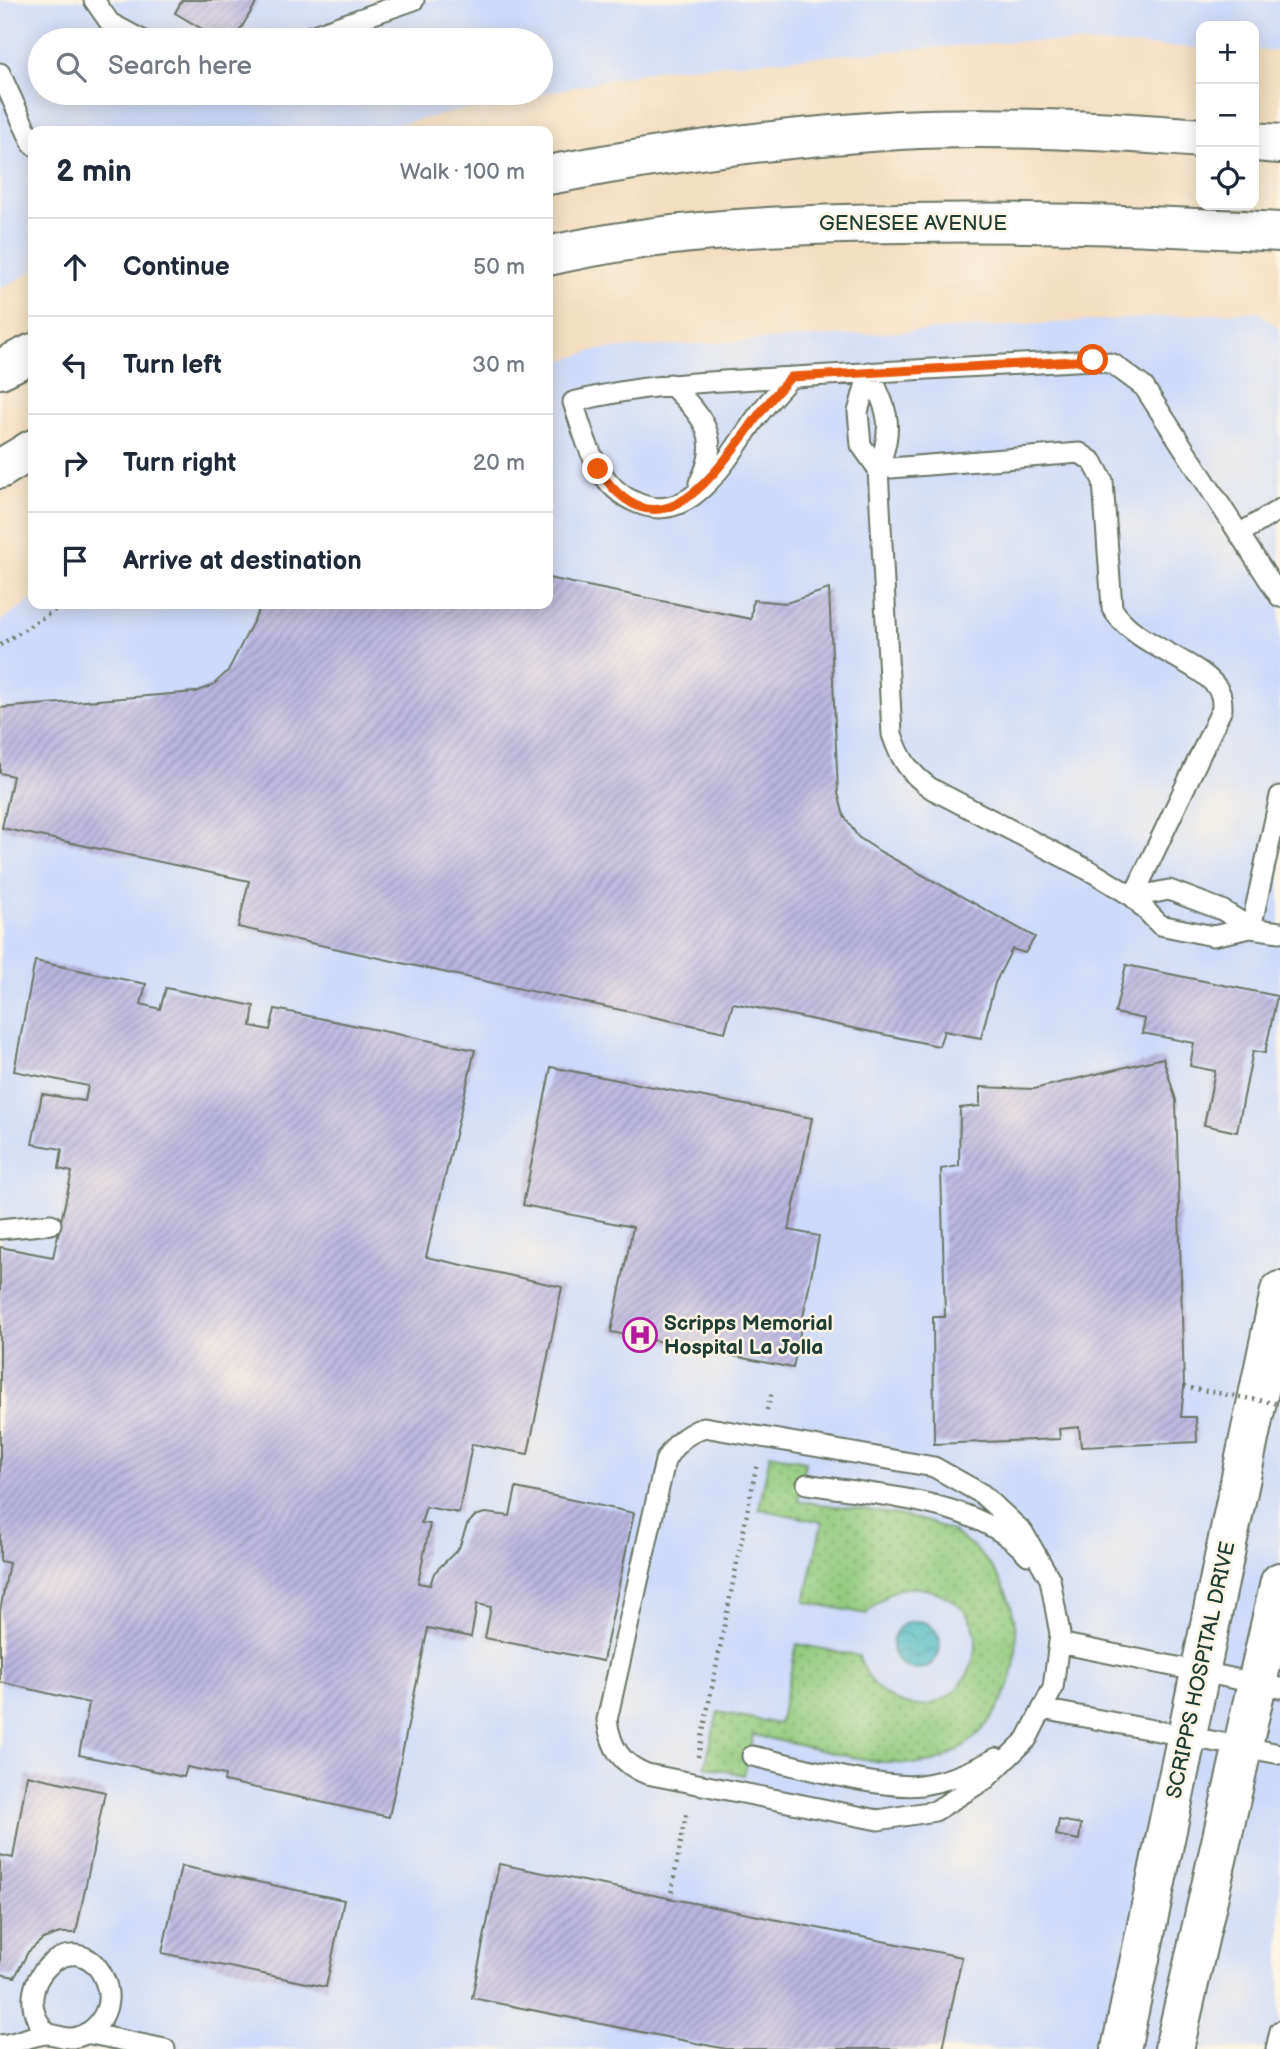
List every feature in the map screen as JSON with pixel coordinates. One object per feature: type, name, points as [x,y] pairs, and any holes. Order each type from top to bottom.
[{"type":"main road","points":[[553,174],[676,151],[900,130],[1077,129],[1196,138]]},
{"type":"main road","points":[[1259,142],[1280,144]]},
{"type":"main road","name":"GENESEE AVENUE","points":[[553,255],[617,240],[814,224],[995,222],[1280,232]]},
{"type":"main road","points":[[0,369],[28,356]]},
{"type":"main road","points":[[0,469],[28,452]]},
{"type":"main road","name":"SCRIPPS HOSPITAL DRIVE","points":[[1121,2049],[1280,1291]]},
{"type":"main road","points":[[1174,2049],[1241,1746],[1269,1686],[1280,1582]]},
{"type":"lane","points":[[94,0],[110,23],[119,28]]},
{"type":"lane","points":[[334,28],[414,0]]},
{"type":"lane","points":[[0,73],[28,134]]},
{"type":"lane","points":[[791,377],[711,479],[674,507],[655,509],[631,502],[611,488],[589,449],[573,401],[636,387],[670,384],[869,372],[1093,360],[1113,364],[1144,387],[1280,597]]},
{"type":"lane","points":[[869,372],[887,409],[888,442],[878,469],[892,734],[899,757],[915,777],[932,789],[1094,873],[1133,897],[1160,925],[1213,936],[1251,928],[1280,932]]},
{"type":"lane","points":[[869,372],[858,412],[861,445],[878,469]]},
{"type":"lane","points":[[670,384],[695,409],[708,430],[712,449],[705,473],[692,496]]},
{"type":"lane","points":[[878,469],[1080,453],[1093,462],[1103,481],[1112,608],[1119,621],[1132,632],[1211,680],[1221,694],[1222,709],[1133,897]]},
{"type":"lane","points":[[1239,534],[1280,509]]},
{"type":"lane","points":[[1251,928],[1280,796]]},
{"type":"lane","points":[[1133,897],[1169,890],[1222,910],[1251,928]]},
{"type":"lane","points":[[0,1229],[51,1224]]},
{"type":"lane","points":[[704,1427],[934,1467],[982,1494],[1023,1532],[1050,1579],[1060,1634],[1052,1688],[1042,1709],[1027,1739],[986,1779],[935,1811],[878,1820],[647,1774],[629,1767],[610,1740],[607,1720],[666,1461],[674,1446],[688,1434],[704,1427]]},
{"type":"lane","points":[[807,1484],[949,1509],[981,1520],[1016,1541],[1050,1579]]},
{"type":"lane","points":[[1059,1643],[1269,1686]]},
{"type":"lane","points":[[1042,1709],[1280,1754]]},
{"type":"lane","points":[[752,1756],[892,1784],[920,1785],[972,1772],[1027,1739]]},
{"type":"lane","points":[[0,2045],[48,2034],[74,2038],[86,2033],[105,2015],[108,1989],[96,1966],[73,1955],[48,1959],[29,1978],[25,1990],[29,2016],[48,2034]]},
{"type":"lane","points":[[1276,2049],[1280,2031]]},
{"type":"lane","points":[[86,2033],[164,2049]]},
{"type":"path","points":[[0,645],[56,609]]},
{"type":"path","points":[[1184,1387],[1280,1404]]},
{"type":"path","points":[[670,1899],[772,1391]]},
{"type":"shaded area","points":[[0,0],[1280,0],[1280,51],[1259,50],[1259,21],[1196,21],[1196,48],[1021,41],[660,69],[553,91],[553,28],[28,28],[28,105],[488,105],[388,126],[28,126],[28,274],[0,289]]},
{"type":"shaded area","name":"Scripps Memorial Hospital La Jolla","points":[[1258,311],[1280,329],[1280,2049],[0,2049],[0,621],[28,602],[28,609],[553,609],[553,363],[596,350]]},
{"type":"green space","points":[[770,1454],[806,1461],[798,1501],[876,1511],[935,1524],[949,1530],[973,1547],[992,1568],[1006,1592],[1014,1618],[1017,1645],[1013,1672],[1003,1699],[987,1724],[957,1751],[936,1761],[896,1763],[846,1756],[753,1735],[744,1775],[705,1766],[718,1712],[779,1724],[797,1644],[859,1656],[871,1681],[883,1693],[899,1702],[923,1706],[947,1697],[957,1688],[972,1665],[975,1652],[976,1639],[968,1615],[949,1598],[925,1589],[895,1591],[866,1614],[805,1602],[822,1522],[759,1509]]},
{"type":"water","points":[[916,1621],[933,1628],[940,1645],[933,1662],[916,1669],[899,1662],[892,1645],[899,1628]]},
{"type":"building","points":[[182,0],[258,0],[241,28],[201,28],[175,13]]},
{"type":"building","points":[[553,579],[751,619],[753,600],[786,603],[829,589],[838,793],[844,816],[858,837],[881,852],[1035,937],[1025,953],[1012,949],[995,983],[981,1038],[944,1031],[939,1046],[733,1003],[725,1032],[238,927],[249,881],[2,828],[13,776],[0,773],[0,708],[196,692],[213,685],[228,671],[259,609],[553,609]]},
{"type":"building","points":[[35,961],[146,984],[141,1004],[160,1009],[166,988],[254,1006],[251,1026],[270,1030],[275,1009],[475,1050],[426,1257],[562,1287],[528,1454],[472,1444],[459,1513],[426,1507],[421,1523],[430,1524],[418,1583],[430,1585],[434,1573],[459,1548],[467,1525],[475,1516],[485,1513],[510,1516],[516,1488],[634,1513],[603,1661],[485,1638],[491,1607],[477,1604],[471,1637],[428,1628],[389,1817],[224,1781],[225,1775],[187,1767],[184,1777],[79,1755],[89,1703],[0,1682],[0,1611],[9,1563],[0,1561],[0,1247],[53,1257],[72,1172],[59,1169],[62,1149],[32,1144],[42,1094],[85,1101],[88,1086],[14,1071]]},
{"type":"building","points":[[1126,965],[1277,996],[1265,1053],[1253,1051],[1237,1132],[1204,1125],[1215,1071],[1190,1066],[1194,1043],[1142,1033],[1145,1019],[1115,1013]]},
{"type":"building","points":[[1163,1058],[1176,1100],[1184,1387],[1181,1417],[1196,1417],[1197,1442],[1081,1447],[1079,1427],[1059,1429],[1060,1439],[934,1444],[933,1317],[945,1317],[941,1169],[959,1166],[960,1108],[980,1106],[980,1087],[1034,1089]]},
{"type":"building","points":[[551,1067],[812,1118],[789,1230],[819,1236],[793,1368],[611,1332],[633,1227],[523,1205]]},
{"type":"building","points":[[27,1775],[105,1792],[76,1933],[60,1933],[43,1939],[28,1952],[15,1977],[0,1974],[0,1855],[13,1858]]},
{"type":"building","points":[[1059,1820],[1081,1824],[1079,1840],[1056,1835]]},
{"type":"building","points":[[499,1864],[962,1957],[943,2049],[726,2049],[472,1998]]},
{"type":"building","points":[[181,1866],[344,1900],[326,1987],[162,1953]]},
{"type":"place","name":"Scripps Memorial Hospital La Jolla","points":[[640,1335]]},
{"type":"route","points":[[598,469],[611,488],[631,502],[655,509],[674,507],[711,479],[764,407],[791,377],[1093,360]]}]
